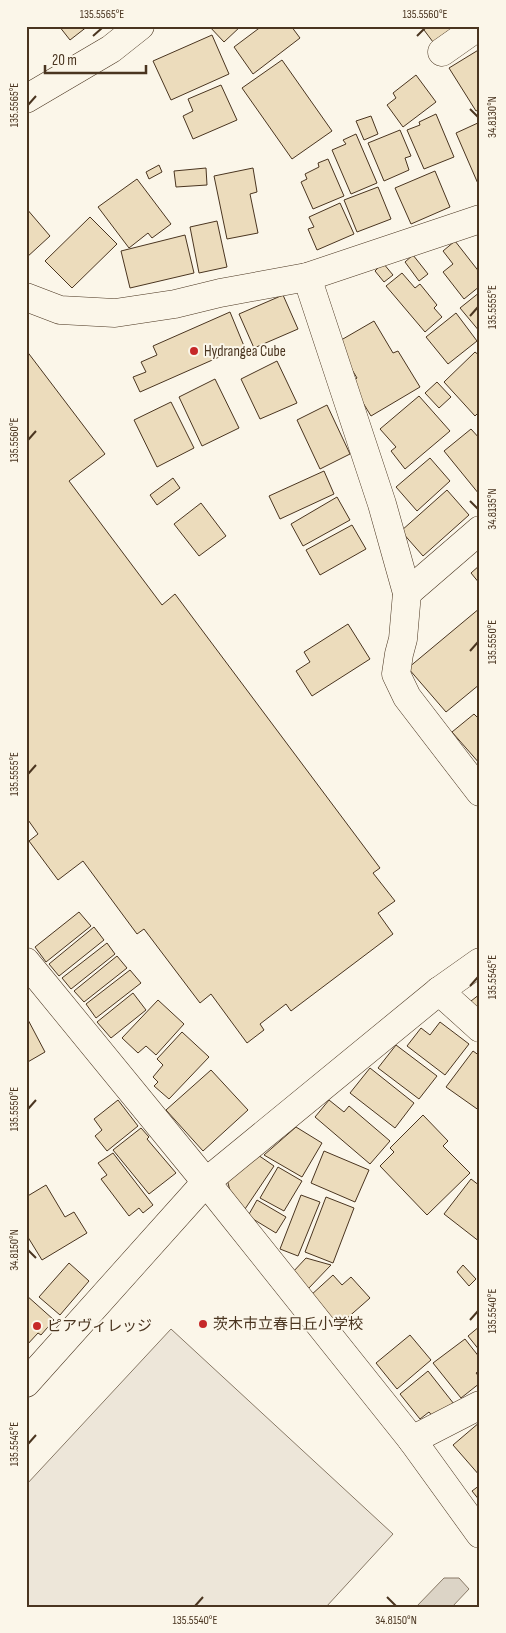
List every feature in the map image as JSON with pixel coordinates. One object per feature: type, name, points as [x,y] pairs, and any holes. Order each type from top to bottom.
[{"type":"street","points":[[26,99],[111,49],[140,26]]},
{"type":"street","points":[[442,52],[479,26]]},
{"type":"street","points":[[26,297],[60,310],[115,313],[175,304],[220,293],[308,277],[480,219]]},
{"type":"street","points":[[308,277],[382,504],[407,593],[403,639],[396,674],[407,697],[479,790]]},
{"type":"street","points":[[407,593],[480,530]]},
{"type":"street","points":[[26,962],[35,989],[206,1182],[412,1440],[480,1534]]},
{"type":"street","points":[[26,1383],[206,1182],[439,990],[480,962]]},
{"type":"street","points":[[439,990],[480,1028]]},
{"type":"street","points":[[412,1440],[480,1405]]},
{"type":"shaded area","points":[[171,1329],[393,1534],[326,1607],[26,1607],[26,1485]]},
{"type":"shaded area","points":[[444,1578],[459,1578],[469,1589],[452,1607],[416,1607]]},
{"type":"building","points":[[59,26],[88,26],[70,40]]},
{"type":"building","points":[[209,26],[241,26],[224,42]]},
{"type":"building","points":[[262,26],[291,26],[300,38],[253,74],[234,47]]},
{"type":"building","points":[[421,26],[455,26],[433,42]]},
{"type":"building","points":[[212,35],[229,74],[171,100],[153,61]]},
{"type":"building","points":[[480,49],[480,109],[476,111],[449,68]]},
{"type":"building","points":[[282,60],[332,131],[292,159],[242,88]]},
{"type":"building","points":[[416,75],[436,102],[403,127],[387,105],[396,98],[393,93]]},
{"type":"building","points":[[221,85],[237,120],[193,139],[183,116],[193,111],[188,99]]},
{"type":"building","points":[[436,114],[454,157],[424,169],[407,130],[420,125],[419,122]]},
{"type":"building","points":[[371,116],[378,134],[364,140],[356,121]]},
{"type":"building","points":[[480,122],[480,186],[479,186],[456,133]]},
{"type":"building","points":[[400,130],[411,156],[405,158],[409,170],[384,181],[368,143]]},
{"type":"building","points":[[356,134],[377,183],[351,194],[332,150],[346,144],[343,140]]},
{"type":"building","points":[[328,159],[344,196],[313,209],[301,182],[307,179],[305,174],[319,167],[318,163]]},
{"type":"building","points":[[159,165],[162,172],[149,179],[146,172]]},
{"type":"building","points":[[206,168],[207,185],[176,187],[174,171]]},
{"type":"building","points":[[253,168],[257,192],[250,194],[258,233],[227,239],[214,176]]},
{"type":"building","points":[[435,171],[450,207],[411,224],[395,188]]},
{"type":"building","points":[[137,179],[171,224],[152,238],[148,233],[129,248],[98,207]]},
{"type":"building","points":[[378,187],[391,219],[357,232],[344,200]]},
{"type":"building","points":[[340,203],[354,234],[317,250],[308,229],[314,227],[309,217]]},
{"type":"building","points":[[26,208],[50,236],[26,258]]},
{"type":"building","points":[[90,217],[117,244],[72,288],[45,261]]},
{"type":"building","points":[[217,221],[227,267],[199,273],[190,227]]},
{"type":"building","points":[[185,235],[194,273],[130,288],[121,251]]},
{"type":"building","points":[[455,241],[480,273],[480,286],[464,299],[443,272],[453,264],[443,251]]},
{"type":"building","points":[[413,255],[428,274],[419,281],[405,262]]},
{"type":"building","points":[[383,263],[393,275],[384,282],[375,271]]},
{"type":"building","points":[[402,273],[415,288],[420,284],[437,305],[434,308],[442,317],[425,332],[386,286]]},
{"type":"building","points":[[480,292],[480,332],[460,308]]},
{"type":"building","points":[[283,295],[298,329],[254,348],[239,314]]},
{"type":"building","name":"Hydrangea Cube","points":[[230,312],[244,346],[140,392],[133,377],[146,372],[141,362],[157,355],[153,346]]},
{"type":"building","points":[[456,313],[477,341],[448,364],[426,337]]},
{"type":"building","points":[[374,321],[393,353],[398,351],[420,387],[371,416],[351,383],[357,378],[336,343]]},
{"type":"building","points":[[26,350],[105,454],[69,481],[162,605],[175,594],[380,868],[373,873],[395,901],[378,913],[393,934],[291,1011],[286,1004],[260,1024],[264,1030],[247,1043],[211,994],[200,1003],[144,929],[137,934],[83,861],[58,880],[29,841],[38,834],[26,817]]},
{"type":"building","points":[[475,352],[480,356],[480,411],[475,416],[444,382]]},
{"type":"building","points":[[277,361],[297,403],[260,419],[241,379]]},
{"type":"building","points":[[215,379],[239,428],[202,446],[179,397]]},
{"type":"building","points":[[437,382],[451,397],[439,408],[425,393]]},
{"type":"building","points":[[419,396],[450,431],[405,469],[391,451],[396,447],[380,429]]},
{"type":"building","points":[[171,402],[194,448],[157,467],[134,420]]},
{"type":"building","points":[[327,405],[350,454],[320,469],[297,420]]},
{"type":"building","points":[[471,429],[480,439],[479,494],[444,451]]},
{"type":"building","points":[[430,458],[450,481],[417,511],[396,487]]},
{"type":"building","points":[[324,471],[334,494],[280,519],[269,496]]},
{"type":"building","points":[[173,478],[180,488],[157,505],[150,495]]},
{"type":"building","points":[[447,490],[469,515],[423,556],[401,531]]},
{"type":"building","points":[[337,497],[350,520],[303,546],[291,524]]},
{"type":"building","points":[[201,503],[226,536],[199,556],[174,524]]},
{"type":"building","points":[[352,525],[366,549],[320,575],[306,550]]},
{"type":"building","points":[[480,565],[480,584],[471,573]]},
{"type":"building","points":[[480,608],[480,684],[446,712],[408,668]]},
{"type":"building","points":[[348,624],[370,659],[312,696],[296,671],[310,662],[304,652]]},
{"type":"building","points":[[474,714],[480,720],[480,764],[452,732]]},
{"type":"building","points":[[79,912],[91,926],[46,962],[35,947]]},
{"type":"building","points":[[94,927],[104,940],[59,976],[49,964]]},
{"type":"building","points":[[107,943],[115,954],[71,989],[62,978]]},
{"type":"building","points":[[117,956],[127,968],[84,1002],[74,991]]},
{"type":"building","points":[[130,970],[141,983],[96,1018],[86,1004]]},
{"type":"building","points":[[133,993],[146,1010],[111,1038],[97,1022]]},
{"type":"building","points":[[480,994],[480,1012],[471,1001]]},
{"type":"building","points":[[158,1000],[184,1024],[156,1055],[146,1046],[138,1053],[122,1038]]},
{"type":"building","points":[[26,1016],[45,1052],[26,1063]]},
{"type":"building","points":[[440,1022],[469,1044],[445,1075],[407,1046],[421,1028],[430,1035]]},
{"type":"building","points":[[182,1032],[209,1057],[169,1099],[154,1086],[158,1082],[153,1077],[163,1065],[157,1059]]},
{"type":"building","points":[[396,1045],[437,1076],[419,1099],[378,1068]]},
{"type":"building","points":[[473,1051],[480,1056],[480,1111],[446,1087]]},
{"type":"building","points":[[370,1068],[414,1103],[395,1128],[350,1093]]},
{"type":"building","points":[[211,1070],[248,1110],[203,1151],[166,1110]]},
{"type":"building","points":[[118,1100],[138,1126],[107,1151],[95,1136],[102,1130],[94,1119]]},
{"type":"building","points":[[329,1100],[344,1112],[349,1106],[390,1141],[370,1164],[315,1117]]},
{"type":"building","points":[[423,1115],[448,1141],[443,1146],[470,1173],[427,1215],[380,1166],[394,1152],[390,1148]]},
{"type":"building","points":[[296,1127],[322,1143],[302,1177],[264,1155]]},
{"type":"building","points":[[141,1128],[149,1137],[147,1139],[176,1173],[149,1194],[113,1150]]},
{"type":"building","points":[[324,1151],[369,1170],[355,1202],[311,1183]]},
{"type":"building","points":[[113,1153],[153,1205],[143,1213],[139,1208],[129,1216],[101,1179],[107,1175],[98,1163]]},
{"type":"building","points":[[258,1155],[274,1166],[245,1209],[230,1191],[226,1175]]},
{"type":"building","points":[[278,1167],[302,1181],[284,1211],[260,1198]]},
{"type":"building","points":[[471,1179],[480,1186],[480,1242],[444,1214]]},
{"type":"building","points":[[46,1185],[65,1217],[74,1212],[87,1233],[42,1260],[26,1234],[26,1197]]},
{"type":"building","points":[[301,1195],[320,1202],[298,1256],[280,1249]]},
{"type":"building","points":[[326,1197],[354,1208],[333,1263],[305,1252]]},
{"type":"building","points":[[257,1200],[286,1217],[276,1233],[248,1216]]},
{"type":"building","points":[[306,1258],[331,1265],[308,1289],[292,1273]]},
{"type":"building","points":[[69,1263],[89,1281],[60,1315],[39,1297]]},
{"type":"building","points":[[463,1265],[476,1279],[469,1286],[457,1272]]},
{"type":"building","points":[[333,1275],[342,1285],[351,1277],[370,1298],[337,1327],[310,1296]]},
{"type":"building","name":"ピアヴィレッジ","points":[[26,1295],[54,1320],[41,1335],[38,1333],[26,1346]]},
{"type":"building","points":[[480,1326],[480,1351],[468,1336]]},
{"type":"building","points":[[410,1335],[431,1360],[397,1389],[376,1363]]},
{"type":"building","points":[[465,1339],[480,1358],[480,1370],[476,1373],[480,1378],[480,1383],[461,1398],[433,1363]]},
{"type":"building","points":[[428,1371],[454,1404],[435,1419],[429,1412],[420,1419],[400,1394]]},
{"type":"building","points":[[480,1422],[480,1476],[453,1445]]},
{"type":"building","points":[[480,1485],[480,1501],[472,1491]]},
{"type":"place","name":"Hydrangea Cube","points":[[194,351]]},
{"type":"place","name":"茨木市立春日丘小学校","points":[[203,1324]]},
{"type":"place","name":"ピアヴィレッジ","points":[[37,1326]]}]
